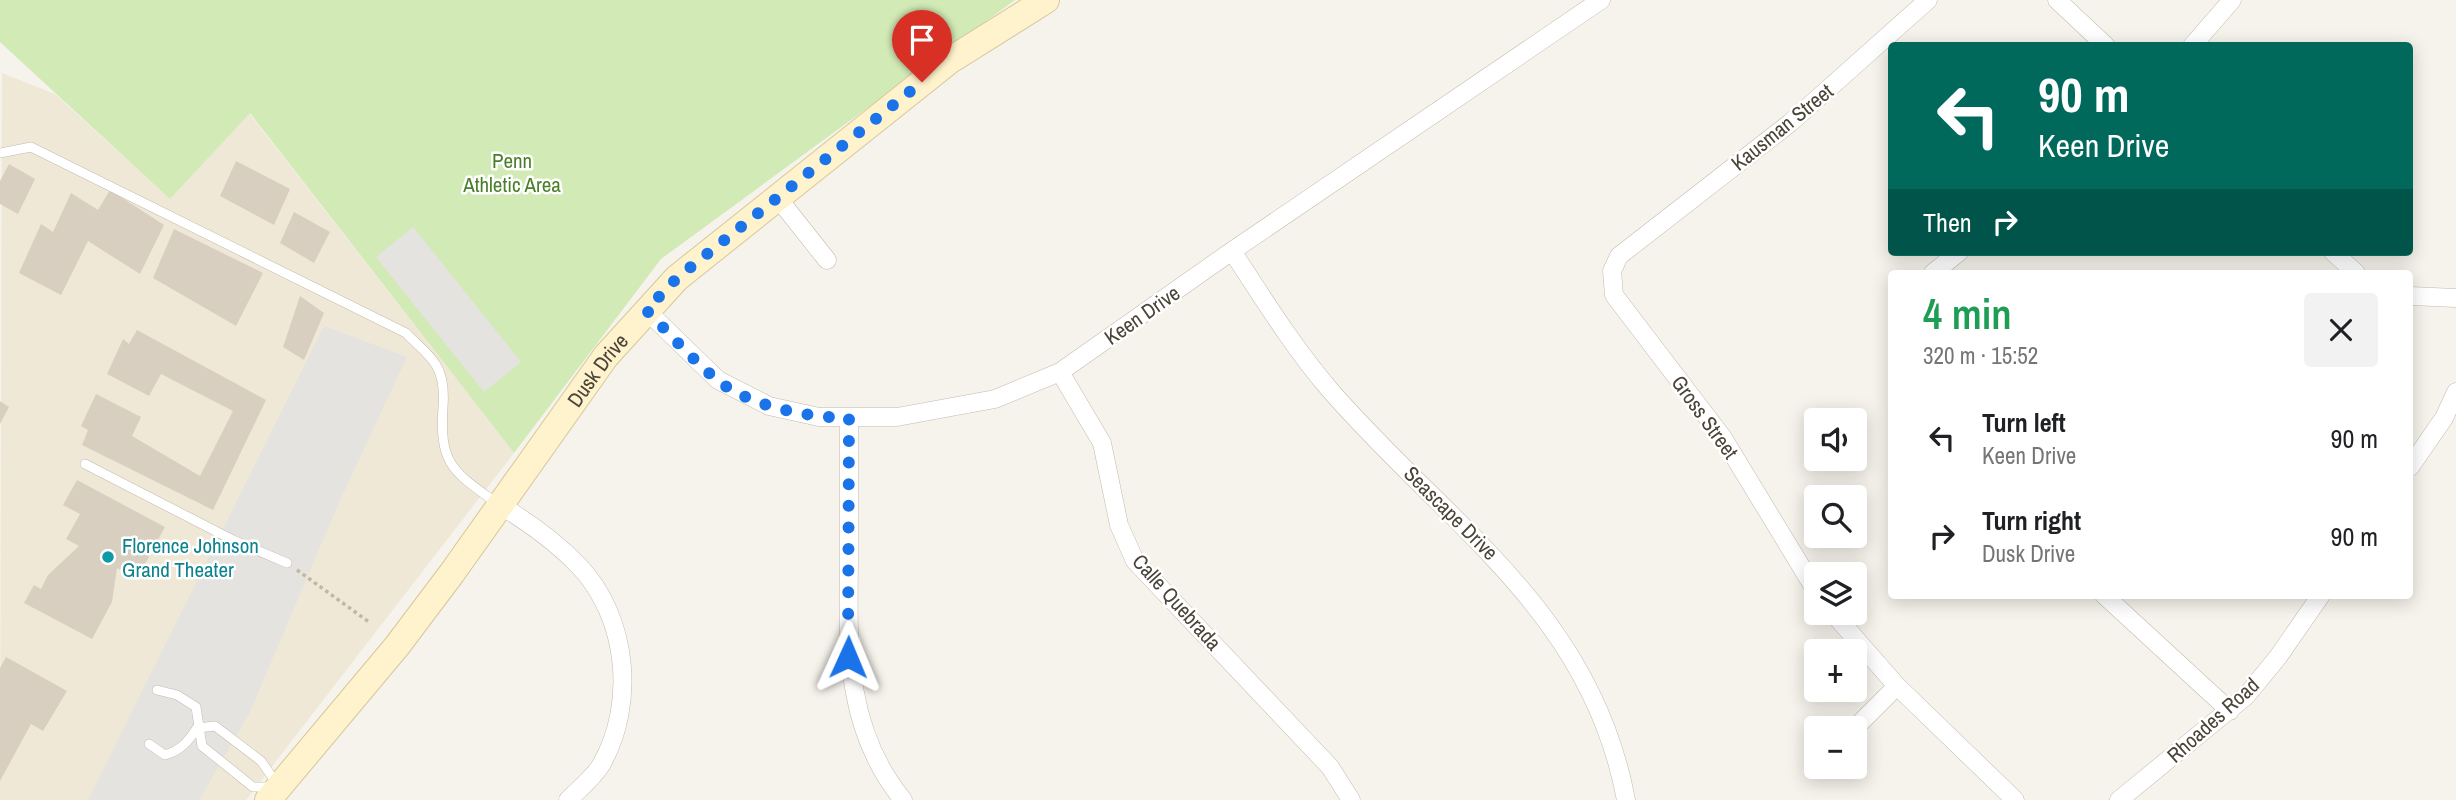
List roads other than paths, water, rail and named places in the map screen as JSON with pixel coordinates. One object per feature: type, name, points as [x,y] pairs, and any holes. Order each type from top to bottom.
[{"type":"street","name":"Dusk Drive","points":[[274,793],[397,646],[606,356],[677,278],[949,61],[1046,0]]},
{"type":"street","name":"Keen Drive","points":[[646,310],[718,380],[769,406],[819,417],[897,417],[995,399],[1060,372],[1232,251],[1601,0]]},
{"type":"street","name":"Kausman Street","points":[[1630,248],[1790,122],[1928,0]]},
{"type":"street","points":[[2057,0],[2102,42]]},
{"type":"street","points":[[2195,42],[2232,0]]},
{"type":"street","points":[[777,197],[827,260]]},
{"type":"street","name":"Gross Street","points":[[1630,248],[1619,256],[1612,271],[1614,295],[1723,438],[1804,571]]},
{"type":"street","name":"Seascape Drive","points":[[1232,251],[1329,389],[1508,571],[1551,623],[1586,679],[1599,707],[1619,764],[1626,800]]},
{"type":"street","points":[[1937,270],[1954,256]]},
{"type":"street","points":[[2337,256],[2353,270]]},
{"type":"street","points":[[2413,296],[2456,298]]},
{"type":"street","name":"Calle Quebrada","points":[[1060,372],[1102,443],[1119,525],[1135,561],[1330,767],[1351,800]]},
{"type":"street","points":[[2413,463],[2444,418],[2456,392]]},
{"type":"street","points":[[849,418],[848,657],[866,736],[887,779],[903,800]]},
{"type":"street","points":[[500,505],[529,522],[580,566],[603,600],[618,639],[623,677],[615,733],[599,768],[568,800]]},
{"type":"street","points":[[2108,599],[2230,711]]},
{"type":"street","name":"Rhoades Road","points":[[2119,800],[2230,711],[2278,657],[2317,599]]},
{"type":"street","points":[[1843,625],[1897,686],[2015,800]]},
{"type":"street","points":[[1867,716],[1897,686]]},
{"type":"lane","points":[[0,153],[31,147],[406,333],[436,365],[444,393],[443,435],[448,463],[468,482],[500,505]]},
{"type":"lane","points":[[85,464],[233,540],[287,563]]},
{"type":"lane","points":[[157,690],[177,695],[196,707],[197,728],[202,746],[253,787],[274,793]]},
{"type":"lane","points":[[149,744],[165,755],[186,744],[197,728],[215,726],[261,761],[274,793]]},
{"type":"place","name":"Florence Johnson Grand Theater","points":[[108,557]]},
{"type":"park label","name":"Penn Athletic Area","points":[[512,172]]}]
